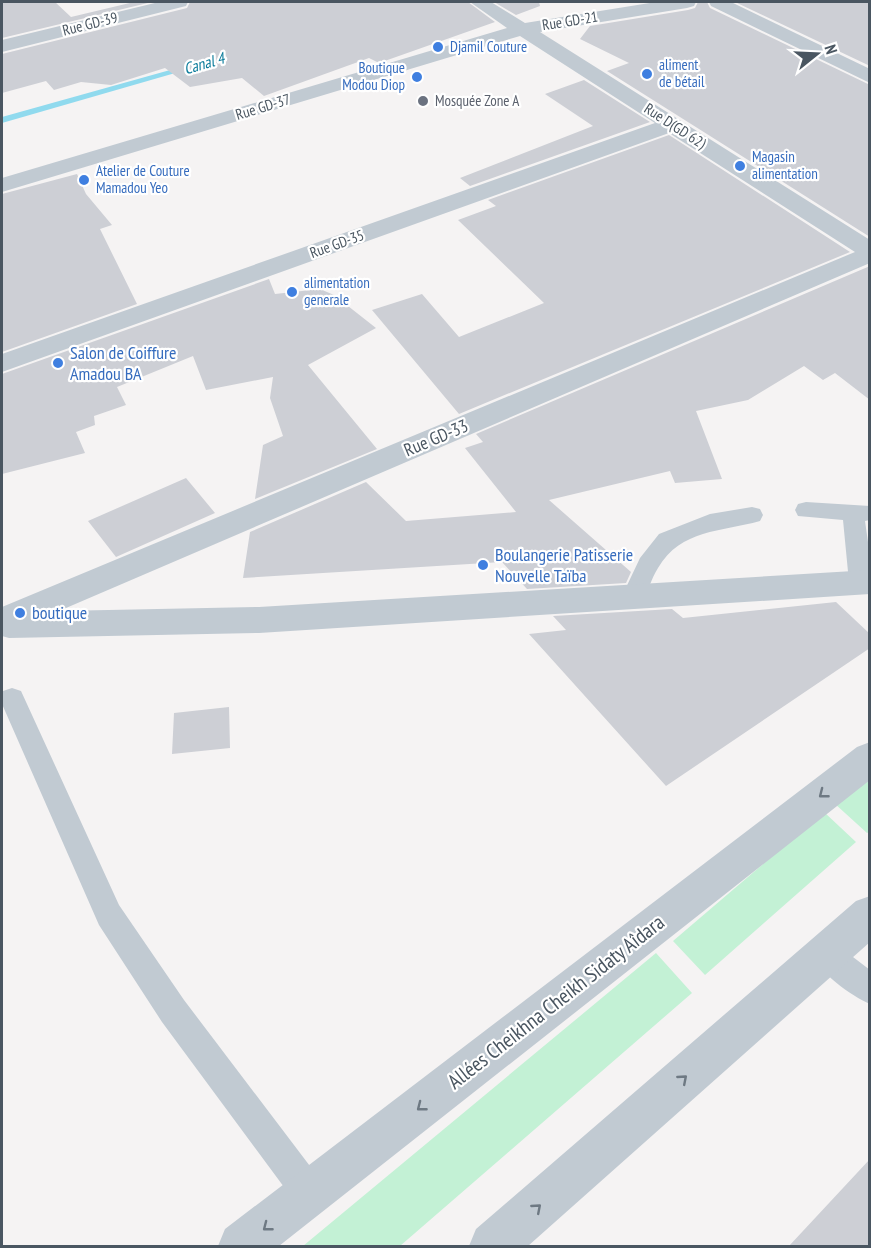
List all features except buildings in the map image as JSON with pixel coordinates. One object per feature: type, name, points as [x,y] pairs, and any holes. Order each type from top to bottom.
[{"type":"street","name":"Rue GD-39","points":[[2,46],[179,2]]},
{"type":"street","name":"Rue D(GD 62)","points":[[479,2],[524,28],[870,253]]},
{"type":"street","name":"Rue GD-21","points":[[524,28],[687,2]]},
{"type":"street","points":[[718,2],[870,76]]},
{"type":"street","name":"Rue GD-37","points":[[2,185],[524,28]]},
{"type":"street","name":"Rue GD-35","points":[[2,363],[672,124]]},
{"type":"street","name":"Rue GD-33","points":[[2,623],[870,253]]},
{"type":"street","points":[[2,623],[259,620],[865,582]]},
{"type":"street","name":"Allées Cheikhna Cheikh Sidaty Aîdara","points":[[242,1246],[870,758]]},
{"type":"street","points":[[493,1246],[870,915]]},
{"type":"lane","points":[[806,510],[861,513],[865,582]]},
{"type":"lane","points":[[634,596],[648,564],[667,540],[710,522],[752,515]]},
{"type":"lane","points":[[12,699],[109,915],[173,1011],[310,1194]]},
{"type":"lane","points":[[826,954],[870,989]]},
{"type":"green space","points":[[869,775],[869,832],[867,833],[834,803]]},
{"type":"green space","points":[[824,812],[856,842],[705,975],[673,941]]},
{"type":"green space","points":[[656,953],[692,993],[400,1246],[303,1246]]},
{"type":"waterway","name":"Canal 4","points":[[2,120],[191,67]]},
{"type":"place","name":"Djamil Couture","points":[[438,47]]},
{"type":"place","name":"aliment de bétail","points":[[647,74]]},
{"type":"place","name":"Boutique Modou Diop","points":[[417,77]]},
{"type":"place","name":"Mosquée Zone A","points":[[423,101]]},
{"type":"place","name":"Magasin alimentation","points":[[740,166]]},
{"type":"place","name":"Atelier de Couture Mamadou Yeo","points":[[84,180]]},
{"type":"place","name":"alimentation generale","points":[[292,292]]},
{"type":"place","name":"Salon de Coiffure Amadou BA","points":[[58,363]]},
{"type":"place","name":"Boulangerie Patisserie Nouvelle Taïba","points":[[483,565]]},
{"type":"place","name":"boutique","points":[[20,613]]}]
